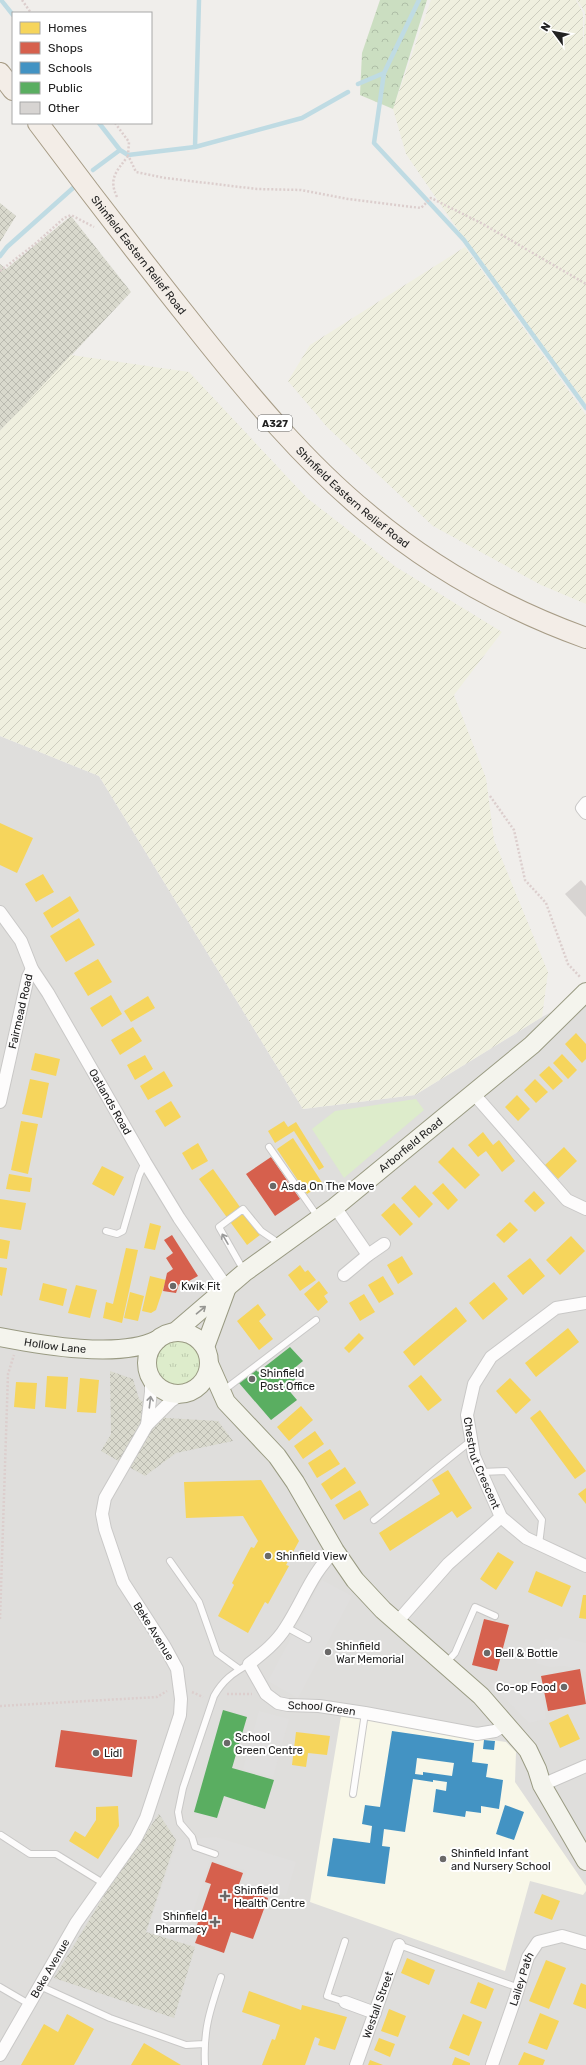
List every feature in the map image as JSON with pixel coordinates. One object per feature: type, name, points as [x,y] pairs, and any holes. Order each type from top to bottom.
[{"type":"main road","points":[[0,73],[12,89]]},
{"type":"main road","name":"Shinfield Eastern Relief Road","points":[[39,124],[123,236],[259,406],[315,465],[365,512],[436,564],[465,583],[519,610],[586,638]]},
{"type":"main road","name":"Arborfield Road","points":[[175,1332],[245,1272],[318,1217],[334,1207],[532,1045],[586,992]]},
{"type":"main road","name":"Arborfield Road","points":[[205,1347],[227,1288]]},
{"type":"main road","points":[[223,1398],[210,1395],[168,1393],[161,1389],[150,1376],[147,1361],[150,1349],[157,1340],[175,1332],[192,1335],[205,1347],[209,1356],[210,1366],[223,1398],[277,1456],[296,1482],[335,1551],[355,1580],[397,1622],[481,1696],[507,1724],[528,1750],[537,1769],[542,1785],[586,1861]]},
{"type":"main road","name":"Hollow Lane","points":[[0,1337],[112,1351],[140,1346],[157,1340]]},
{"type":"main road","name":"Hollow Lane","points":[[112,1351],[150,1376]]},
{"type":"main road","points":[[186,1393],[204,1381],[210,1366]]},
{"type":"street","points":[[586,803],[582,808],[586,813]]},
{"type":"street","name":"Oatlands Road","points":[[0,912],[21,941],[32,969],[48,993],[145,1162],[179,1218],[227,1288]]},
{"type":"street","name":"Fairmead Road","points":[[0,1102],[28,978],[32,969]]},
{"type":"street","points":[[473,1093],[567,1200],[586,1209]]},
{"type":"street","points":[[334,1207],[368,1255]]},
{"type":"street","points":[[344,1275],[384,1244]]},
{"type":"street","name":"Chestnut Crescent","points":[[586,1303],[556,1308],[491,1357],[474,1384],[467,1415],[474,1456],[501,1517],[526,1538],[586,1566]]},
{"type":"street","points":[[147,1425],[151,1392],[150,1376]]},
{"type":"street","points":[[147,1425],[186,1393]]},
{"type":"street","name":"Beke Avenue","points":[[0,2055],[76,1923],[136,1838],[146,1818],[180,1715],[180,1687],[177,1669],[165,1646],[123,1582],[105,1530],[102,1514],[105,1498],[147,1425]]},
{"type":"street","name":"Chestnut Crescent","points":[[397,1622],[448,1564],[501,1517]]},
{"type":"street","points":[[244,1667],[267,1649],[286,1627],[322,1563],[335,1551]]},
{"type":"street","name":"School Green","points":[[244,1667],[266,1694],[278,1703],[288,1705],[319,1706],[365,1713],[478,1734],[495,1731],[507,1724]]},
{"type":"street","points":[[542,1785],[586,1766]]},
{"type":"street","name":"Lailey Path","points":[[492,2065],[519,1988],[528,1957],[538,1942],[562,1936],[586,1943]]},
{"type":"street","name":"Westall Street","points":[[356,2065],[399,1945]]},
{"type":"street","points":[[345,2002],[375,2013]]},
{"type":"lane","points":[[269,1147],[318,1217]]},
{"type":"lane","points":[[106,1231],[117,1234],[123,1232],[139,1176],[145,1162]]},
{"type":"lane","points":[[245,1272],[219,1227],[243,1209],[261,1231],[281,1245]]},
{"type":"lane","points":[[223,1398],[316,1320]]},
{"type":"lane","points":[[374,1520],[415,1488],[434,1468],[471,1440]]},
{"type":"lane","points":[[481,1472],[506,1471],[542,1520],[539,1544]]},
{"type":"lane","points":[[170,1562],[198,1602],[217,1653],[244,1667],[221,1683],[214,1696],[183,1788],[178,1812],[180,1822],[192,1838],[195,1847],[215,1854]]},
{"type":"lane","points":[[445,1664],[454,1653],[476,1607],[495,1616]]},
{"type":"lane","points":[[286,1627],[308,1639]]},
{"type":"lane","points":[[353,1794],[365,1713]]},
{"type":"lane","points":[[1,1835],[30,1854],[56,1854],[103,1883]]},
{"type":"lane","points":[[345,1941],[327,1996],[345,2002]]},
{"type":"lane","points":[[399,1945],[519,1988]]},
{"type":"lane","points":[[205,2065],[204,2044],[206,2023],[221,1977]]},
{"type":"lane","points":[[40,1986],[110,2018],[186,2045],[204,2044]]},
{"type":"lane","points":[[0,1987],[29,2004]]},
{"type":"path","points":[[22,0],[29,12]]},
{"type":"path","points":[[116,124],[129,142],[128,156],[136,172],[165,178],[257,189],[301,190],[348,199],[421,208],[431,198],[483,224],[586,284]]},
{"type":"path","points":[[119,201],[113,188],[114,176],[128,156]]},
{"type":"path","points":[[0,271],[36,244],[64,218],[71,215],[96,228]]},
{"type":"path","points":[[490,796],[514,830],[525,880],[546,903],[568,964],[586,984]]},
{"type":"path","points":[[0,1619],[8,1374],[15,1352]]},
{"type":"path","points":[[0,1706],[157,1697],[169,1689],[180,1687],[203,1697]]},
{"type":"path","points":[[221,1696],[233,1693],[266,1694]]},
{"type":"shaded area","points":[[0,203],[16,216],[0,242]]},
{"type":"shaded area","points":[[71,216],[131,292],[0,431],[0,264],[6,269]]},
{"type":"shaded area","points":[[0,736],[99,776],[303,1109],[415,1095],[542,1017],[586,994],[586,2065],[0,2065]]},
{"type":"shaded area","points":[[110,1371],[133,1379],[139,1399],[166,1418],[218,1421],[233,1441],[176,1453],[145,1476],[101,1451],[111,1434]]},
{"type":"shaded area","points":[[322,1580],[352,1596],[298,1698],[268,1681]]},
{"type":"shaded area","points":[[560,1637],[586,1643],[586,1672],[580,1669],[563,1666],[550,1667],[536,1663],[545,1639],[557,1641]]},
{"type":"shaded area","points":[[490,1683],[530,1688],[541,1686],[546,1719],[529,1723]]},
{"type":"shaded area","points":[[259,1711],[289,1719],[273,1777],[243,1769]]},
{"type":"shaded area","name":"Shinfield Infant and Nursery School","points":[[341,1716],[506,1742],[516,1752],[515,1782],[586,1886],[586,1891],[583,1895],[530,1881],[505,1971],[310,1902]]},
{"type":"shaded area","points":[[159,1814],[176,1840],[146,1932],[195,1947],[174,2018],[54,1978],[114,1879]]},
{"type":"shaded area","points":[[216,1837],[296,1862],[286,1896],[244,1883],[247,1871],[210,1860],[183,1943],[147,1931],[178,1840]]},
{"type":"green space","points":[[380,0],[427,0],[393,109],[360,95],[362,53]]},
{"type":"green space","points":[[431,0],[576,0],[583,13],[583,54],[585,12],[577,0],[586,0],[586,404],[469,246],[406,154],[393,109]]},
{"type":"green space","points":[[465,247],[586,415],[586,604],[541,585],[433,526],[327,427],[288,381],[310,345]]},
{"type":"green space","points":[[71,355],[189,372],[307,498],[396,567],[502,632],[454,695],[486,778],[494,840],[548,972],[542,1017],[415,1095],[303,1109],[99,776],[0,736],[0,431]]},
{"type":"green space","points":[[416,1099],[424,1110],[344,1178],[312,1129],[335,1111]]},
{"type":"green space","points":[[178,1340],[187,1342],[195,1347],[200,1355],[202,1364],[200,1373],[195,1381],[187,1386],[178,1388],[169,1386],[161,1381],[156,1373],[154,1364],[156,1355],[161,1347],[169,1342]]},
{"type":"building: Homes","points":[[0,823],[33,838],[17,873],[0,865]]},
{"type":"building: Homes","points":[[43,874],[54,892],[36,902],[25,884]]},
{"type":"building: Homes","points":[[70,896],[79,911],[52,928],[43,913]]},
{"type":"building: Homes","points":[[79,918],[95,945],[66,962],[50,936]]},
{"type":"building: Homes","points":[[98,959],[112,982],[88,996],[74,973]]},
{"type":"building: Homes","points":[[111,995],[122,1014],[102,1027],[90,1008]]},
{"type":"building: Homes","points":[[148,996],[155,1008],[131,1022],[124,1011]]},
{"type":"building: Homes","points":[[133,1027],[142,1041],[120,1055],[111,1040]]},
{"type":"building: Homes","points":[[576,1033],[586,1044],[586,1059],[582,1063],[565,1044]]},
{"type":"building: Homes","points":[[35,1053],[60,1059],[56,1076],[31,1070]]},
{"type":"building: Homes","points":[[562,1054],[577,1070],[568,1079],[553,1063]]},
{"type":"building: Homes","points":[[145,1055],[153,1069],[135,1080],[127,1065]]},
{"type":"building: Homes","points":[[549,1066],[563,1081],[553,1090],[539,1075]]},
{"type":"building: Homes","points":[[164,1071],[173,1086],[148,1100],[140,1086]]},
{"type":"building: Homes","points":[[30,1079],[49,1083],[42,1118],[22,1114]]},
{"type":"building: Homes","points":[[535,1079],[548,1092],[536,1103],[524,1090]]},
{"type":"building: Homes","points":[[517,1095],[530,1109],[518,1121],[505,1107]]},
{"type":"building: Homes","points":[[171,1101],[181,1117],[165,1127],[155,1111]]},
{"type":"building: Homes","points":[[21,1121],[38,1124],[28,1174],[11,1170]]},
{"type":"building: Homes","points":[[284,1121],[288,1127],[296,1122],[324,1167],[319,1170],[294,1131],[275,1143],[268,1131]]},
{"type":"building: Homes","points":[[483,1132],[493,1145],[499,1140],[515,1161],[502,1172],[486,1151],[478,1157],[468,1145]]},
{"type":"building: Homes","points":[[293,1138],[323,1184],[307,1194],[277,1149]]},
{"type":"building: Homes","points":[[198,1143],[208,1161],[192,1170],[182,1153]]},
{"type":"building: Homes","points":[[453,1147],[480,1175],[465,1189],[438,1162]]},
{"type":"building: Homes","points":[[564,1147],[577,1161],[558,1179],[545,1165]]},
{"type":"building: Homes","points":[[102,1166],[124,1177],[114,1196],[92,1184]]},
{"type":"building: Homes","points":[[213,1169],[260,1235],[247,1245],[199,1179]]},
{"type":"building: Homes","points":[[9,1174],[32,1178],[30,1192],[6,1189]]},
{"type":"building: Homes","points":[[443,1183],[458,1200],[448,1210],[432,1193]]},
{"type":"building: Homes","points":[[415,1185],[433,1204],[419,1218],[401,1198]]},
{"type":"building: Homes","points":[[534,1191],[545,1203],[535,1212],[524,1201]]},
{"type":"building: Homes","points":[[0,1199],[26,1203],[21,1230],[0,1227]]},
{"type":"building: Homes","points":[[394,1203],[413,1224],[400,1236],[381,1215]]},
{"type":"building: Homes","points":[[510,1222],[518,1230],[504,1243],[496,1235]]},
{"type":"building: Homes","points":[[150,1223],[161,1226],[155,1250],[144,1248]]},
{"type":"building: Homes","points":[[571,1236],[585,1251],[560,1275],[546,1260]]},
{"type":"building: Homes","points":[[0,1239],[10,1241],[7,1259],[0,1258]]},
{"type":"building: Homes","points":[[126,1248],[138,1250],[122,1323],[103,1318],[106,1302],[113,1304]]},
{"type":"building: Homes","points":[[402,1256],[413,1274],[398,1284],[387,1265]]},
{"type":"building: Homes","points":[[530,1258],[545,1276],[523,1295],[507,1276]]},
{"type":"building: Homes","points":[[300,1265],[305,1272],[308,1270],[316,1280],[300,1291],[288,1275]]},
{"type":"building: Homes","points":[[0,1267],[7,1268],[2,1296],[0,1295]]},
{"type":"building: Homes","points":[[150,1276],[166,1280],[156,1310],[151,1313],[142,1311]]},
{"type":"building: Homes","points":[[383,1276],[394,1294],[379,1303],[368,1285]]},
{"type":"building: Homes","points":[[319,1281],[328,1293],[324,1296],[328,1302],[318,1311],[304,1294]]},
{"type":"building: Homes","points":[[494,1282],[508,1299],[483,1320],[469,1303]]},
{"type":"building: Homes","points":[[43,1283],[67,1289],[63,1306],[39,1300]]},
{"type":"building: Homes","points":[[76,1285],[97,1290],[90,1318],[68,1313]]},
{"type":"building: Homes","points":[[130,1292],[144,1296],[138,1321],[124,1318]]},
{"type":"building: Homes","points":[[364,1294],[375,1312],[360,1321],[349,1303]]},
{"type":"building: Homes","points":[[258,1304],[266,1315],[259,1321],[273,1339],[259,1350],[237,1321]]},
{"type":"building: Homes","points":[[456,1307],[467,1321],[414,1366],[403,1352]]},
{"type":"building: Homes","points":[[568,1328],[579,1342],[536,1377],[525,1363]]},
{"type":"building: Homes","points":[[359,1333],[364,1338],[349,1353],[344,1348]]},
{"type":"building: Homes","points":[[421,1375],[442,1400],[428,1411],[408,1386]]},
{"type":"building: Homes","points":[[47,1376],[68,1377],[66,1409],[45,1407]]},
{"type":"building: Homes","points":[[80,1378],[99,1380],[96,1413],[77,1412]]},
{"type":"building: Homes","points":[[510,1378],[531,1400],[516,1414],[496,1391]]},
{"type":"building: Homes","points":[[16,1382],[37,1383],[35,1409],[14,1407]]},
{"type":"building: Homes","points":[[301,1406],[313,1420],[289,1441],[277,1427]]},
{"type":"building: Homes","points":[[540,1410],[586,1471],[575,1479],[530,1418]]},
{"type":"building: Homes","points":[[315,1431],[324,1444],[303,1459],[294,1446]]},
{"type":"building: Homes","points":[[330,1449],[340,1464],[317,1478],[308,1463]]},
{"type":"building: Homes","points":[[345,1467],[356,1483],[331,1500],[321,1484]]},
{"type":"building: Homes","points":[[448,1470],[472,1508],[457,1518],[452,1511],[390,1551],[379,1533],[440,1494],[432,1480]]},
{"type":"building: Homes","name":"Shinfield View","points":[[261,1480],[299,1541],[286,1565],[289,1566],[268,1604],[265,1602],[248,1633],[218,1616],[234,1585],[232,1583],[251,1547],[254,1548],[258,1541],[243,1516],[186,1518],[184,1482]]},
{"type":"building: Homes","points":[[586,1488],[586,1504],[578,1494]]},
{"type":"building: Homes","points":[[360,1490],[369,1505],[344,1520],[335,1505]]},
{"type":"building: Homes","points":[[498,1552],[514,1562],[496,1590],[480,1579]]},
{"type":"building: Homes","points":[[536,1571],[571,1586],[562,1607],[528,1592]]},
{"type":"building: Homes","points":[[583,1595],[586,1595],[586,1619],[579,1618]]},
{"type":"building: Homes","points":[[568,1714],[580,1739],[560,1748],[549,1723]]},
{"type":"building: Homes","points":[[296,1732],[330,1736],[327,1755],[308,1753],[306,1767],[292,1765]]},
{"type":"building: Homes","points":[[118,1806],[119,1826],[98,1859],[69,1841],[75,1831],[85,1837],[96,1820],[96,1807]]},
{"type":"building: Homes","points":[[542,1894],[560,1901],[552,1920],[534,1913]]},
{"type":"building: Homes","points":[[407,1958],[435,1970],[429,1985],[401,1973]]},
{"type":"building: Homes","points":[[546,1960],[566,1968],[549,2009],[529,2001]]},
{"type":"building: Homes","points":[[478,1982],[494,1989],[486,2009],[470,2003]]},
{"type":"building: Homes","points":[[581,1983],[586,1985],[586,2009],[573,2004]]},
{"type":"building: Homes","points":[[249,1991],[301,2010],[302,2005],[347,2017],[335,2050],[318,2045],[320,2039],[315,2037],[305,2065],[262,2065],[272,2039],[275,2040],[280,2025],[242,2012]]},
{"type":"building: Homes","points":[[389,2009],[406,2016],[398,2037],[381,2031]]},
{"type":"building: Homes","points":[[540,2013],[559,2021],[547,2050],[528,2043]]},
{"type":"building: Homes","points":[[67,2014],[94,2029],[74,2065],[21,2065],[44,2024],[58,2032]]},
{"type":"building: Homes","points":[[463,2014],[482,2022],[469,2056],[449,2048]]},
{"type":"building: Homes","points":[[379,2038],[395,2044],[390,2057],[374,2050]]},
{"type":"building: Homes","points":[[144,2043],[181,2065],[131,2065]]},
{"type":"building: Homes","points":[[524,2052],[545,2060],[543,2065],[518,2065]]},
{"type":"building: Homes","points":[[455,2057],[470,2063],[470,2065],[452,2065]]},
{"type":"building: Homes","points":[[370,2060],[383,2065],[368,2065]]},
{"type":"building: Shops","name":"Asda On The Move","points":[[271,1157],[300,1199],[275,1216],[246,1174]]},
{"type":"building: Shops","points":[[172,1235],[198,1276],[182,1285],[179,1284],[176,1293],[163,1291],[167,1273],[173,1269],[166,1258],[173,1253],[164,1240]]},
{"type":"building: Shops","points":[[484,1619],[509,1625],[497,1671],[472,1665]]},
{"type":"building: Shops","name":"Co-op Food","points":[[580,1669],[586,1704],[548,1711],[541,1676]]},
{"type":"building: Shops","name":"Lidl","points":[[61,1730],[137,1740],[132,1777],[55,1767]]},
{"type":"building: Shops","points":[[212,1862],[243,1873],[238,1887],[268,1898],[253,1939],[231,1932],[224,1953],[195,1943],[200,1930],[196,1928],[211,1884],[205,1882]]},
{"type":"building: Schools","points":[[392,1731],[474,1743],[472,1762],[488,1764],[486,1777],[503,1780],[499,1809],[481,1806],[481,1813],[466,1811],[465,1817],[433,1812],[436,1789],[446,1791],[447,1782],[433,1780],[433,1782],[413,1779],[405,1832],[384,1829],[382,1846],[390,1847],[385,1884],[327,1876],[333,1838],[370,1843],[372,1826],[362,1824],[365,1805],[380,1807]],"holes":[[[417,1758],[454,1763],[452,1776],[423,1772],[423,1775],[415,1774]]]},
{"type":"building: Schools","points":[[484,1740],[495,1741],[494,1750],[483,1749]]},
{"type":"building: Schools","points":[[505,1805],[524,1812],[514,1840],[496,1834]]},
{"type":"building: Public","points":[[290,1347],[303,1361],[292,1370],[298,1377],[286,1387],[297,1400],[271,1420],[239,1383],[256,1370],[258,1372]]},
{"type":"building: Public","name":"School Green Centre","points":[[223,1710],[247,1717],[232,1768],[274,1780],[265,1809],[224,1796],[217,1818],[194,1812]]},
{"type":"building: Other","points":[[581,880],[586,886],[586,917],[565,894]]},
{"type":"waterway","points":[[1,0],[12,14]]},
{"type":"waterway","points":[[199,0],[195,147],[302,118],[348,92]]},
{"type":"waterway","points":[[419,0],[384,73],[374,143],[464,240],[586,408]]},
{"type":"waterway","points":[[358,84],[384,73]]},
{"type":"waterway","points":[[100,124],[120,150]]},
{"type":"waterway","points":[[93,170],[120,150],[128,155],[195,147]]},
{"type":"waterway","points":[[0,256],[7,247],[73,188]]},
{"type":"place","name":"Asda On The Move","points":[[273,1186]]},
{"type":"place","name":"Kwik Fit","points":[[173,1286]]},
{"type":"place","name":"Shinfield Post Office","points":[[252,1379]]},
{"type":"place","name":"Shinfield View","points":[[268,1556]]},
{"type":"place","name":"Shinfield War Memorial","points":[[328,1652]]},
{"type":"place","name":"Bell & Bottle","points":[[487,1653]]},
{"type":"place","name":"Co-op Food","points":[[564,1687]]},
{"type":"place","name":"School Green Centre","points":[[227,1743]]},
{"type":"place","name":"Lidl","points":[[96,1753]]},
{"type":"place","name":"Shinfield Infant and Nursery School","points":[[443,1859]]},
{"type":"place","name":"Shinfield Health Centre","points":[[225,1896]]},
{"type":"place","name":"Shinfield Pharmacy","points":[[215,1922]]}]
